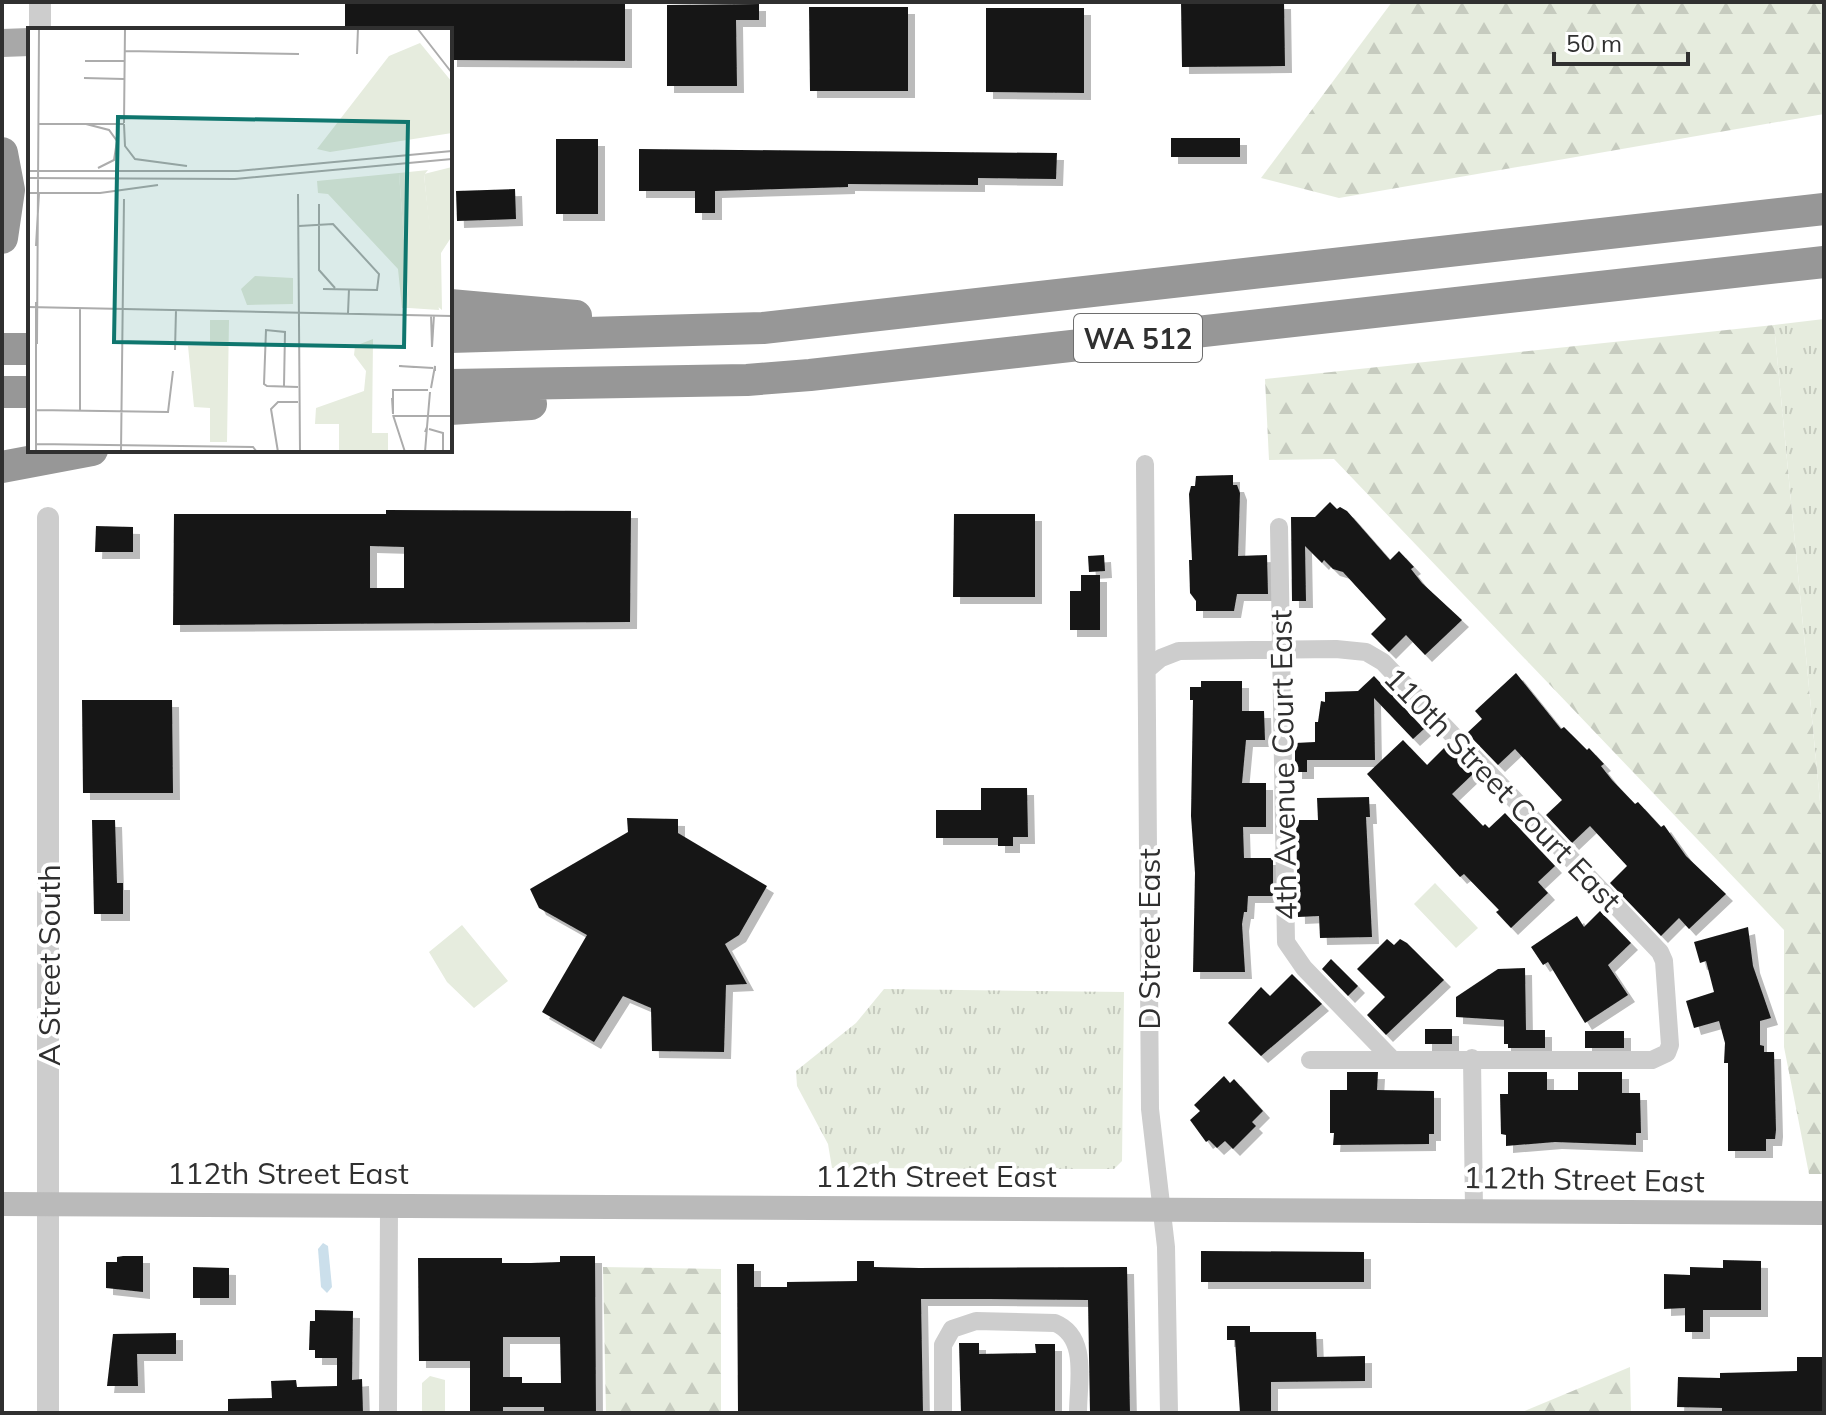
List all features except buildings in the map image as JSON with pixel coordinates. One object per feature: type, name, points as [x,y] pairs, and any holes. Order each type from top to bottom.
[{"type":"highway","points":[[2,153],[9,190],[2,238]]},
{"type":"highway","name":"WA 512","points":[[452,337],[763,328],[1824,209]]},
{"type":"highway","name":"WA 512","points":[[452,385],[747,380],[810,375],[1824,262]]},
{"type":"highway","points":[[452,305],[763,328]]},
{"type":"highway","points":[[2,349],[28,349]]},
{"type":"highway","points":[[452,409],[640,396],[810,375]]},
{"type":"highway","points":[[2,392],[28,392]]},
{"type":"highway","points":[[2,467],[81,452]]},
{"type":"main road","points":[[2,43],[28,42]]},
{"type":"main road","name":"112th Street East","points":[[2,1204],[1824,1213]]},
{"type":"street","points":[[40,2],[40,28]]},
{"type":"street","name":"D Street East","points":[[1145,464],[1150,1109],[1166,1247],[1169,1413]]},
{"type":"street","name":"A Street South","points":[[48,518],[51,937],[48,1413]]},
{"type":"street","name":"4th Avenue Court East","points":[[1279,527],[1286,942],[1304,968],[1391,1058]]},
{"type":"street","name":"110th Street Court East","points":[[1148,669],[1161,658],[1179,651],[1359,650],[1383,662],[1660,952],[1664,961],[1670,1045],[1667,1053],[1652,1060],[1472,1058]]},
{"type":"street","points":[[1310,1060],[1472,1058],[1474,1210]]},
{"type":"street","points":[[388,1413],[389,1206]]},
{"type":"street","points":[[943,1413],[943,1345],[948,1334],[960,1324],[976,1321],[1055,1323],[1068,1330],[1079,1350],[1078,1413]]},
{"type":"green space","points":[[1392,2],[1824,2],[1824,114],[1339,198],[1261,178]]},
{"type":"green space","points":[[1824,319],[1824,843],[1774,325]]},
{"type":"green space","points":[[1774,325],[1824,843],[1824,1174],[1809,1174],[1784,1047],[1784,930],[1334,459],[1269,460],[1265,379]]},
{"type":"green space","points":[[1435,883],[1478,928],[1456,948],[1414,904]]},
{"type":"green space","points":[[462,925],[508,981],[474,1008],[447,982],[429,952]]},
{"type":"green space","points":[[884,989],[1124,992],[1122,1161],[1114,1169],[832,1168],[828,1144],[797,1086],[796,1071],[856,1023]]},
{"type":"green space","points":[[603,1267],[721,1269],[721,1413],[606,1413]]},
{"type":"green space","points":[[1630,1367],[1631,1413],[1520,1413]]},
{"type":"green space","points":[[430,1376],[445,1380],[445,1413],[422,1413],[422,1383]]},
{"type":"water","points":[[323,1243],[328,1246],[332,1287],[327,1293],[321,1287],[318,1249]]}]
